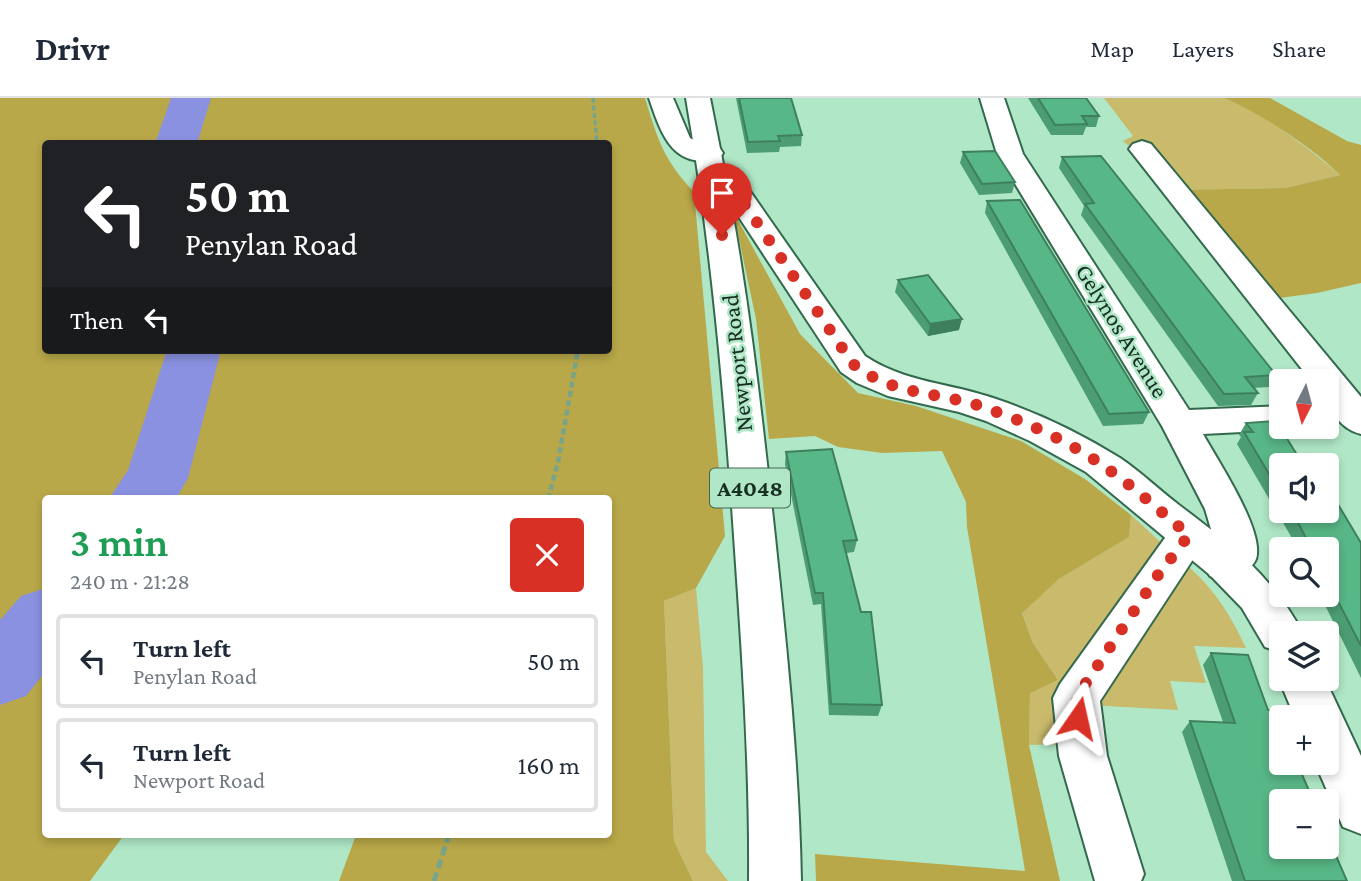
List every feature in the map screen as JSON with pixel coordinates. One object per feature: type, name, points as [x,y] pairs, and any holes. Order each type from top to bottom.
[{"type":"main road","points":[[661,98],[680,145],[694,153],[737,193],[853,364],[890,386],[980,406],[1039,430],[1102,465],[1258,595],[1273,621]]},
{"type":"main road","name":"Newport Road","points":[[698,98],[712,170],[738,356],[773,789],[775,881]]},
{"type":"main road","name":"Gelynos Avenue","points":[[992,98],[1009,151],[1180,423],[1234,530],[1237,555],[1225,565]]},
{"type":"main road","points":[[1142,149],[1348,417]]},
{"type":"main road","points":[[1180,423],[1269,419]]},
{"type":"main road","points":[[1118,874],[1083,756],[1076,698],[1158,575],[1189,535]]},
{"type":"main road","points":[[1339,762],[1361,810]]},
{"type":"path","points":[[593,98],[597,140]]},
{"type":"path","points":[[549,495],[558,462],[577,354]]},
{"type":"path","points":[[434,881],[448,838]]},
{"type":"shaded area","points":[[0,98],[645,98],[668,159],[694,192],[725,536],[696,588],[664,601],[674,841],[693,881],[339,881],[355,838],[612,838],[612,495],[42,495],[42,838],[122,838],[90,881],[0,881]]},
{"type":"shaded area","points":[[1104,98],[1224,98],[1285,132],[1340,175],[1285,188],[1169,190],[1146,161],[1123,141],[1133,136]]},
{"type":"shaded area","points":[[1224,98],[1270,98],[1347,141],[1361,145],[1361,283],[1317,293],[1257,301],[1169,190],[1285,188],[1340,175],[1285,132]]},
{"type":"shaded area","points":[[733,211],[800,334],[858,393],[916,406],[1021,441],[1085,479],[1131,515],[1129,537],[1059,579],[1022,613],[1033,643],[1058,680],[1030,693],[1029,745],[1060,881],[816,881],[815,854],[1025,871],[967,527],[966,502],[942,451],[882,453],[838,447],[815,436],[769,439],[756,319]]},
{"type":"shaded area","points":[[1131,515],[1168,549],[1071,744],[1029,745],[1030,692],[1058,680],[1033,643],[1022,612],[1059,579],[1129,537]]},
{"type":"shaded area","points":[[1182,561],[1203,580],[1219,601],[1246,648],[1194,646],[1206,683],[1170,681],[1178,710],[1088,705]]},
{"type":"shaded area","points":[[696,588],[703,668],[706,852],[728,881],[693,881],[674,841],[664,601]]},
{"type":"building","points":[[739,98],[791,98],[802,135],[778,136],[780,141],[748,142]]},
{"type":"building","points":[[1038,98],[1086,98],[1099,116],[1082,116],[1087,124],[1055,125]]},
{"type":"building","points":[[995,151],[1015,182],[982,184],[963,152]]},
{"type":"building","points":[[1101,156],[1271,369],[1269,375],[1245,377],[1258,393],[1224,394],[1085,204],[1094,203],[1062,157]]},
{"type":"building","points":[[1020,200],[1149,412],[1109,414],[987,201]]},
{"type":"building","points":[[928,275],[962,319],[930,324],[898,280]]},
{"type":"building","points":[[1269,421],[1269,439],[1287,439],[1296,453],[1269,453],[1269,474],[1244,432],[1253,432],[1246,423]]},
{"type":"building","points":[[832,449],[857,540],[843,541],[861,612],[871,612],[882,705],[831,704],[823,593],[815,593],[786,452]]},
{"type":"building","points":[[1339,506],[1361,543],[1361,646],[1339,603],[1339,537],[1305,537],[1298,523],[1339,523]]},
{"type":"building","points":[[1211,653],[1248,655],[1269,710],[1269,775],[1302,775],[1308,789],[1269,789],[1269,859],[1337,859],[1347,881],[1245,881],[1190,721],[1235,723]]},
{"type":"waterway","points":[[177,140],[191,98]]},
{"type":"waterway","points":[[144,495],[157,478],[193,354]]},
{"type":"waterway","points":[[0,673],[42,622]]},
{"type":"route","points":[[722,235],[715,187],[729,187],[735,190],[853,364],[890,386],[980,406],[1039,430],[1102,465],[1189,535],[1158,575],[1076,698],[1078,718]]}]
